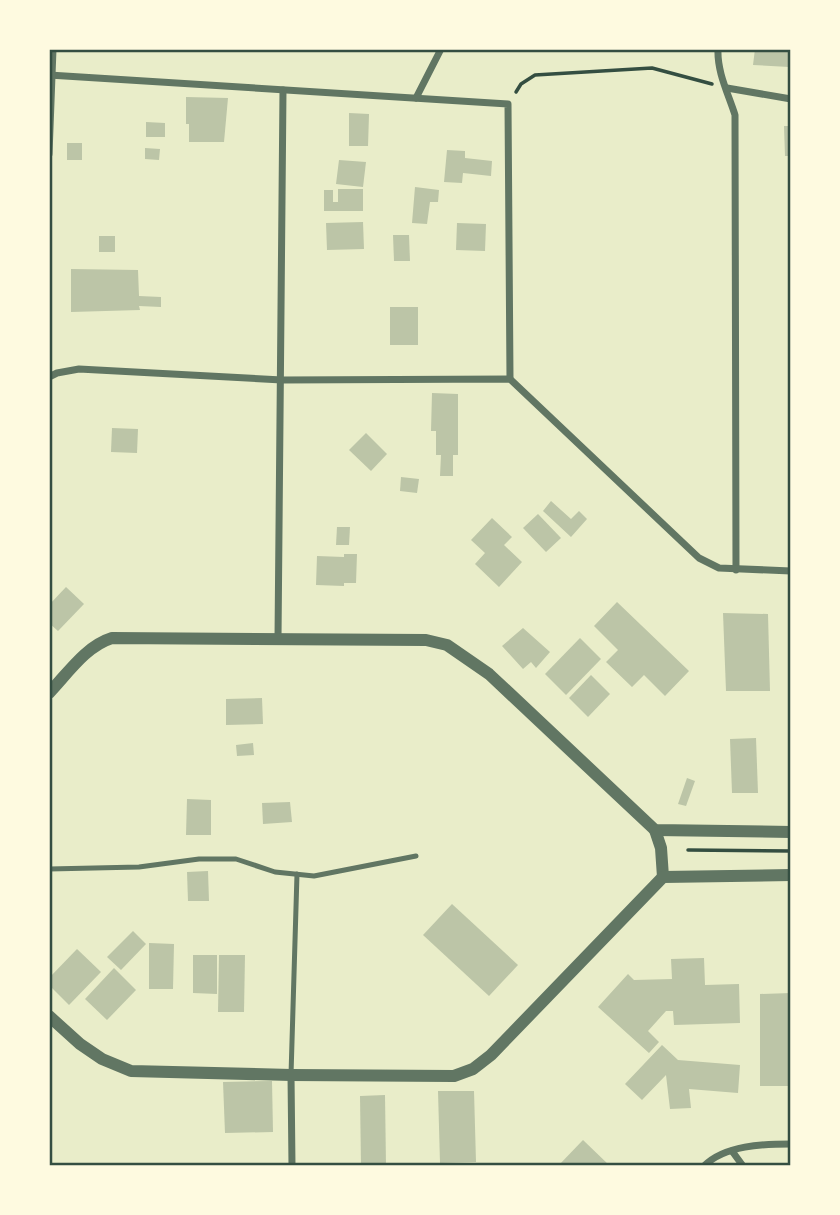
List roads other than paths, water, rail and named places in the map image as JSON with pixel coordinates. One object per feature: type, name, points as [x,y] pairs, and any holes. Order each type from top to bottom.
[{"type":"street","points":[[49,155],[53,49]]},
{"type":"street","points":[[416,98],[441,49]]},
{"type":"street","points":[[718,49],[720,73],[735,115],[736,570]]},
{"type":"street","points":[[51,75],[508,104],[510,379]]},
{"type":"street","points":[[727,88],[791,99]]},
{"type":"street","points":[[278,639],[284,90]]},
{"type":"street","points":[[49,377],[79,369],[282,380],[510,379],[699,558],[719,568],[791,570]]},
{"type":"street","points":[[49,693],[89,650],[112,638],[426,640],[447,645],[489,674],[655,830],[661,848],[663,877]]},
{"type":"street","points":[[655,830],[791,832]]},
{"type":"street","points":[[49,1016],[80,1044],[102,1059],[131,1071],[291,1076],[454,1076],[473,1069],[491,1055],[663,877],[791,876]]},
{"type":"street","points":[[291,1076],[292,1166]]},
{"type":"street","points":[[704,1166],[713,1157],[732,1151],[768,1144],[791,1144]]},
{"type":"street","points":[[732,1151],[743,1166]]},
{"type":"lane","points":[[49,869],[139,867],[198,859],[236,859],[275,872],[314,876],[416,856]]},
{"type":"lane","points":[[291,1076],[297,874]]}]
